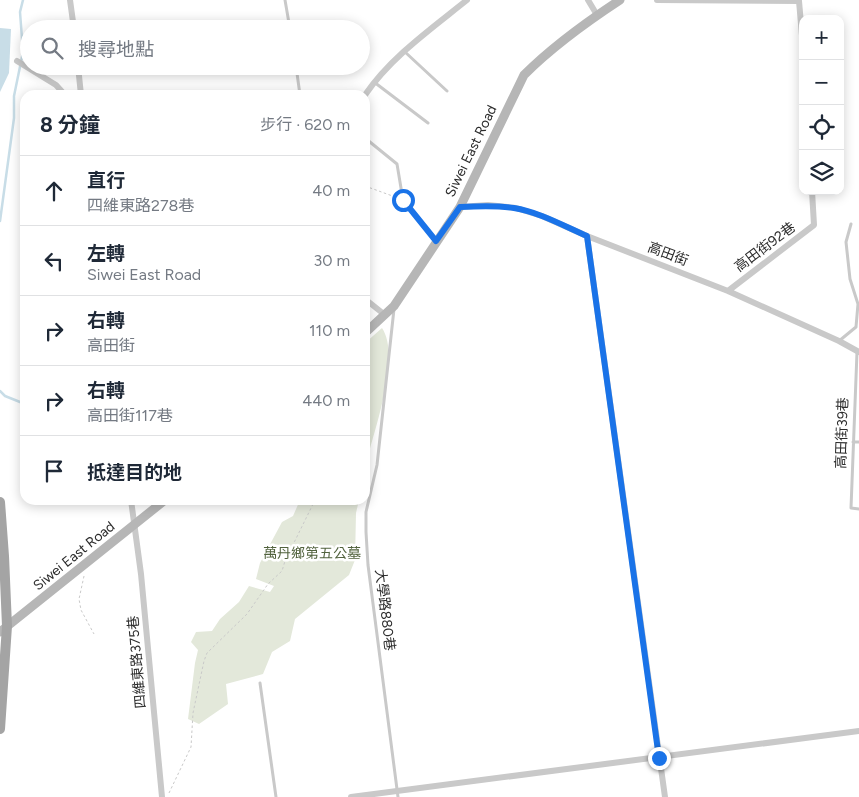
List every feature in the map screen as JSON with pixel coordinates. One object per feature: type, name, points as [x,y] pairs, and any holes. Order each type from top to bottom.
[{"type":"main road","points":[[0,502],[4,556],[4,629],[0,729]]},
{"type":"street","points":[[70,0],[73,20]]},
{"type":"street","points":[[368,90],[404,52],[467,0]]},
{"type":"street","points":[[588,0],[597,15]]},
{"type":"street","name":"Siwei East Road","points":[[370,328],[394,306],[460,207],[524,75],[537,62],[597,15],[620,0]]},
{"type":"street","points":[[657,0],[799,1],[800,15]]},
{"type":"street","points":[[16,61],[20,63]]},
{"type":"street","points":[[39,75],[60,90]]},
{"type":"street","points":[[79,75],[80,90]]},
{"type":"street","name":"高田街92巷","points":[[728,291],[814,225],[812,195]]},
{"type":"street","name":"高田街","points":[[460,207],[488,205],[516,208],[542,216],[587,236],[728,291],[839,341],[858,352]]},
{"type":"street","points":[[587,236],[664,797]]},
{"type":"street","points":[[370,303],[385,315]]},
{"type":"street","name":"四維東路375巷","points":[[132,505],[163,797]]},
{"type":"street","name":"Siwei East Road","points":[[4,629],[159,505]]},
{"type":"street","points":[[351,797],[398,794],[859,731]]},
{"type":"lane","points":[[285,0],[288,20]]},
{"type":"lane","points":[[404,52],[447,91]]},
{"type":"lane","points":[[297,75],[299,90]]},
{"type":"lane","points":[[374,82],[428,123]]},
{"type":"lane","points":[[370,142],[397,164],[403,200],[436,241]]},
{"type":"lane","points":[[839,341],[856,327],[858,304],[850,279],[846,242],[851,224]]},
{"type":"lane","name":"大學路880巷","points":[[370,495],[377,465],[394,306]]},
{"type":"lane","name":"高田街39巷","points":[[858,352],[851,508],[859,509]]},
{"type":"lane","points":[[854,442],[859,442]]},
{"type":"lane","name":"大學路880巷","points":[[368,505],[366,532],[368,565],[398,794]]},
{"type":"lane","points":[[260,683],[276,797]]},
{"type":"path","points":[[370,188],[403,200]]},
{"type":"path","points":[[163,797],[170,792],[190,747],[193,713],[207,653],[247,614],[268,584],[282,571],[312,505]]},
{"type":"path","points":[[87,563],[78,600],[81,610],[94,634]]},
{"type":"green space","points":[[382,328],[387,341],[389,358],[384,397],[370,450],[370,339]]},
{"type":"green space","name":"萬丹鄉第五公墓","points":[[298,505],[358,505],[355,560],[349,575],[295,619],[290,641],[272,652],[263,674],[226,684],[228,704],[199,724],[188,719],[198,650],[191,642],[196,632],[212,631],[220,619],[239,602],[249,586],[270,592],[274,586],[256,579],[260,563],[282,522],[293,516]]},
{"type":"water","points":[[0,28],[11,29],[9,73],[0,92]]},
{"type":"waterway","points":[[21,20],[20,12],[23,0]]},
{"type":"waterway","points":[[0,221],[14,118],[14,96],[20,67]]},
{"type":"waterway","points":[[0,391],[5,396],[20,402]]},
{"type":"route","points":[[403,200],[436,241],[460,207],[488,205],[516,208],[542,216],[587,236],[659,758]]}]
